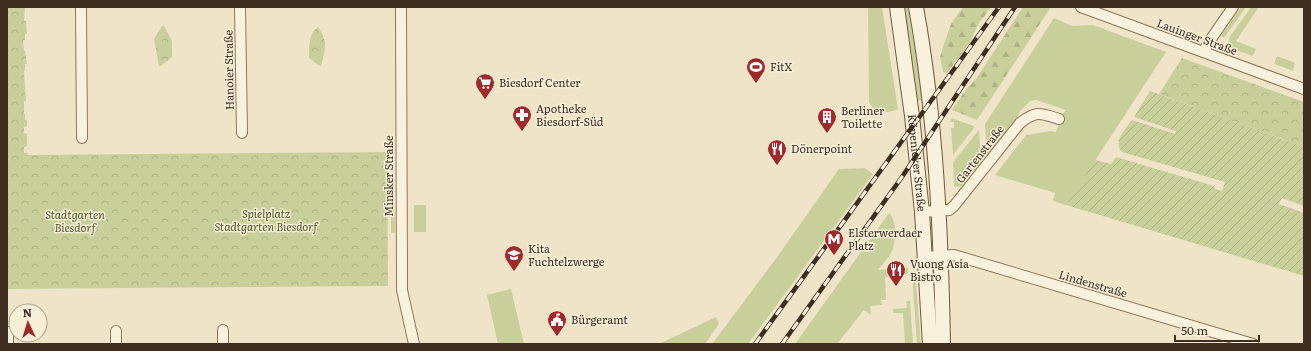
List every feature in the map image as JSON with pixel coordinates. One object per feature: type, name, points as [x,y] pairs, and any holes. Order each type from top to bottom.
[{"type":"main road","name":"Köpenicker Straße","points":[[897,7],[912,116],[922,212],[930,344]]},
{"type":"main road","name":"Köpenicker Straße","points":[[916,7],[930,110],[938,211],[943,344]]},
{"type":"street","points":[[81,7],[82,138]]},
{"type":"street","name":"Hanoier Straße","points":[[240,7],[242,133]]},
{"type":"street","name":"Minsker Straße","points":[[401,7],[402,290],[414,344]]},
{"type":"street","name":"Lauinger Straße","points":[[1081,7],[1304,89]]},
{"type":"street","points":[[1204,52],[1209,42],[1233,7]]},
{"type":"street","name":"Gartenstraße","points":[[922,212],[949,210],[954,206],[1020,123],[1030,115],[1040,114],[1059,119]]},
{"type":"street","name":"Lindenstraße","points":[[925,257],[954,255],[1253,344]]},
{"type":"street","points":[[223,330],[223,344]]},
{"type":"street","points":[[116,331],[116,344]]},
{"type":"green space","name":"Stadtgarten Biesdorf","points":[[7,7],[25,7],[24,21],[26,21],[27,34],[25,34],[25,40],[23,40],[27,64],[25,64],[24,71],[26,101],[24,101],[24,114],[25,120],[27,120],[27,126],[24,127],[24,133],[27,134],[27,146],[24,147],[24,153],[27,153],[28,155],[387,152],[388,286],[7,289]]},
{"type":"green space","points":[[868,7],[882,7],[898,109],[890,112],[878,111],[869,102]]},
{"type":"green space","points":[[902,7],[908,7],[917,63],[926,100],[917,101]]},
{"type":"green space","points":[[963,7],[991,7],[978,25],[970,42],[947,73],[943,72],[940,57],[944,44],[951,24]]},
{"type":"green space","points":[[1023,7],[1051,7],[977,120],[952,110],[967,88],[976,79]]},
{"type":"green space","points":[[1241,7],[1246,7],[1224,38],[1221,36]]},
{"type":"green space","points":[[1251,7],[1259,7],[1236,41],[1256,49],[1253,56],[1229,48],[1229,38]]},
{"type":"green space","points":[[1054,18],[1072,26],[1093,25],[1166,52],[1066,205],[1053,201],[1055,193],[995,175],[1026,135],[1051,131],[1056,132],[1062,115],[1066,110],[1036,100],[1030,101],[1020,111],[1016,120],[987,157],[985,124]]},
{"type":"green space","points":[[162,26],[164,26],[172,41],[172,57],[159,66],[154,39]]},
{"type":"green space","points":[[318,27],[324,37],[325,42],[325,50],[321,66],[309,58],[309,46],[312,33]]},
{"type":"green space","points":[[1277,56],[1295,63],[1293,71],[1274,64]]},
{"type":"green space","points":[[1182,58],[1304,102],[1304,147],[1159,94]]},
{"type":"green space","points":[[1150,91],[1304,147],[1304,206],[1282,198],[1279,204],[1304,213],[1304,276],[1066,205],[1095,160],[1111,164],[1116,157],[1214,186],[1215,189],[1222,191],[1225,182],[1122,152],[1119,148],[1119,139],[1132,120],[1175,134],[1176,131],[1134,117]]},
{"type":"green space","points":[[951,118],[974,126],[953,155],[951,128],[954,128],[954,122],[950,122]]},
{"type":"green space","points":[[979,130],[980,165],[964,186],[954,187],[953,162]]},
{"type":"green space","points":[[865,168],[873,174],[748,344],[712,344],[777,257],[839,169]]},
{"type":"green space","points":[[391,205],[395,205],[395,233],[391,233]]},
{"type":"green space","points":[[414,205],[426,205],[426,232],[414,232]]},
{"type":"green space","points":[[889,213],[892,216],[895,225],[894,245],[890,254],[878,270],[908,268],[908,273],[903,276],[885,277],[886,300],[881,300],[882,305],[870,306],[871,315],[864,310],[837,344],[795,344]]},
{"type":"green space","points":[[912,274],[916,284],[921,344],[917,344]]},
{"type":"green space","points":[[511,289],[524,344],[498,344],[487,295]]},
{"type":"green space","points":[[906,301],[910,301],[913,344],[905,344],[903,313],[893,313],[893,309],[907,308]]},
{"type":"green space","points":[[716,317],[719,324],[705,344],[659,344]]},
{"type":"railway","points":[[755,344],[999,7]]},
{"type":"railway","points":[[782,344],[902,177],[1015,7]]},
{"type":"place","name":"FitX","points":[[756,84]]},
{"type":"place","name":"Biesdorf Center","points":[[485,100]]},
{"type":"place","name":"Apotheke Biesdorf-Süd","points":[[522,132]]},
{"type":"place","name":"Berliner Toilette","points":[[827,134]]},
{"type":"place","name":"Dönerpoint","points":[[777,166]]},
{"type":"place","name":"Elsterwerdaer Platz","points":[[834,256]]},
{"type":"place","name":"Kita Fuchtelzwerge","points":[[514,272]]},
{"type":"place","name":"Vuong Asia Bistro","points":[[896,287]]},
{"type":"place","name":"Bürgeramt","points":[[557,337]]},
{"type":"park label","name":"Spielplatz Stadtgarten Biesdorf","points":[[266,220]]}]
